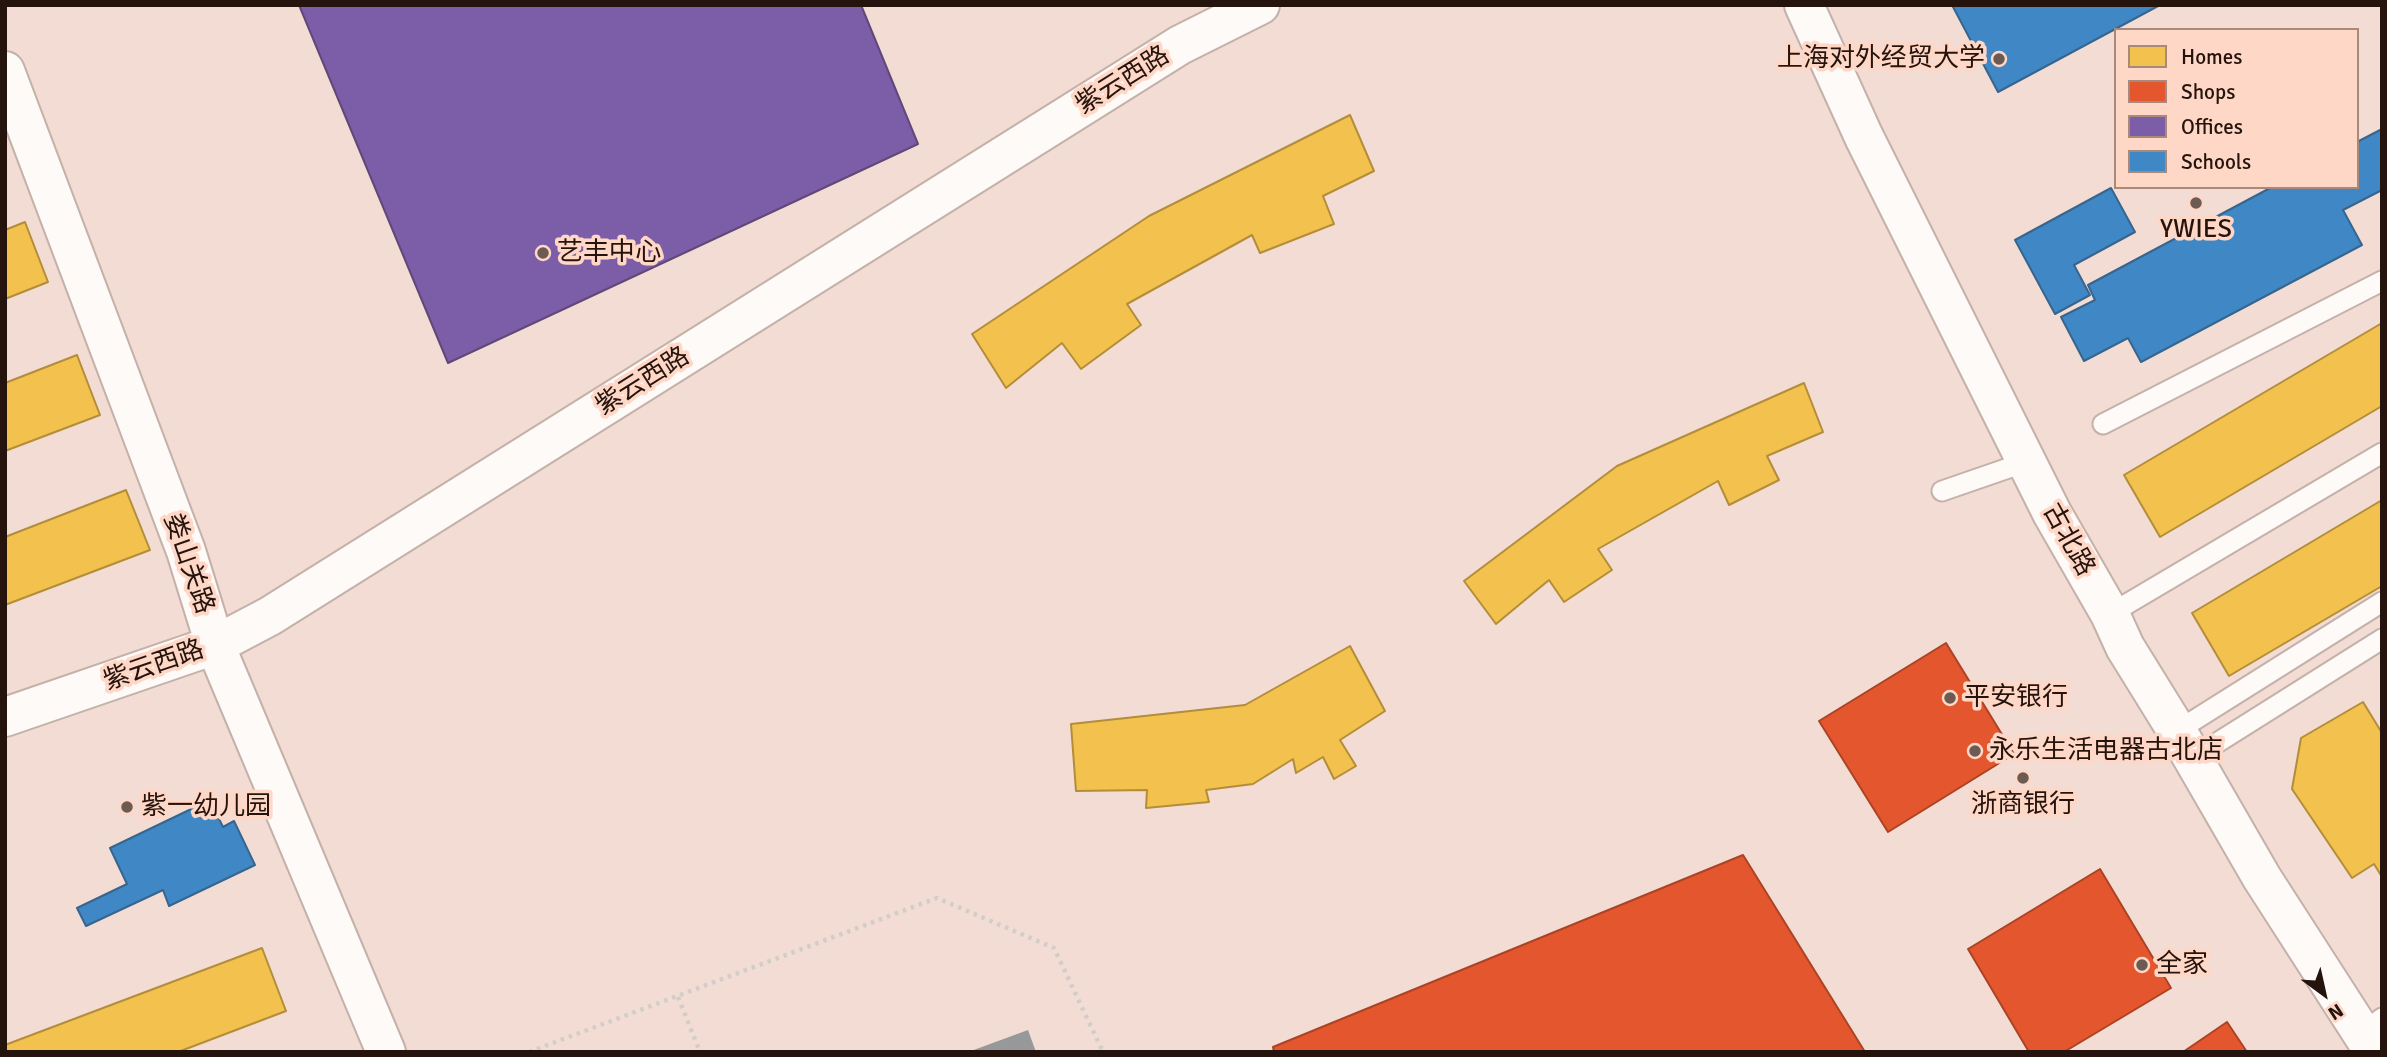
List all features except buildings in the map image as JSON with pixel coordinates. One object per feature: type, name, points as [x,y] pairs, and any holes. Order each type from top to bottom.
[{"type":"street","name":"紫云西路","points":[[5,717],[215,645],[271,616],[1180,45],[1260,5]]},
{"type":"street","name":"古北路","points":[[1804,5],[1864,137],[2026,462],[2110,614],[2125,647],[2262,878],[2373,1034]]},
{"type":"street","name":"娄山关路","points":[[5,71],[186,551],[215,645],[386,1052]]},
{"type":"lane","points":[[2103,424],[2382,281]]},
{"type":"lane","points":[[2110,614],[2382,453]]},
{"type":"lane","points":[[1942,491],[2026,462]]},
{"type":"lane","points":[[2185,745],[2382,602]]},
{"type":"lane","points":[[2185,745],[2382,639]]},
{"type":"path","points":[[529,1052],[937,898],[1054,948],[1102,1052]]},
{"type":"path","points":[[678,997],[700,1052]]},
{"type":"place","name":"上海对外经贸大学","points":[[1999,59]]},
{"type":"place","name":"YWIES","points":[[2196,203]]},
{"type":"place","name":"艺丰中心","points":[[543,253]]},
{"type":"place","name":"平安银行","points":[[1950,698]]},
{"type":"place","name":"永乐生活电器古北店","points":[[1975,751]]},
{"type":"place","name":"浙商银行","points":[[2023,778]]},
{"type":"place","name":"紫一幼儿园","points":[[127,807]]},
{"type":"place","name":"全家","points":[[2142,965]]}]
